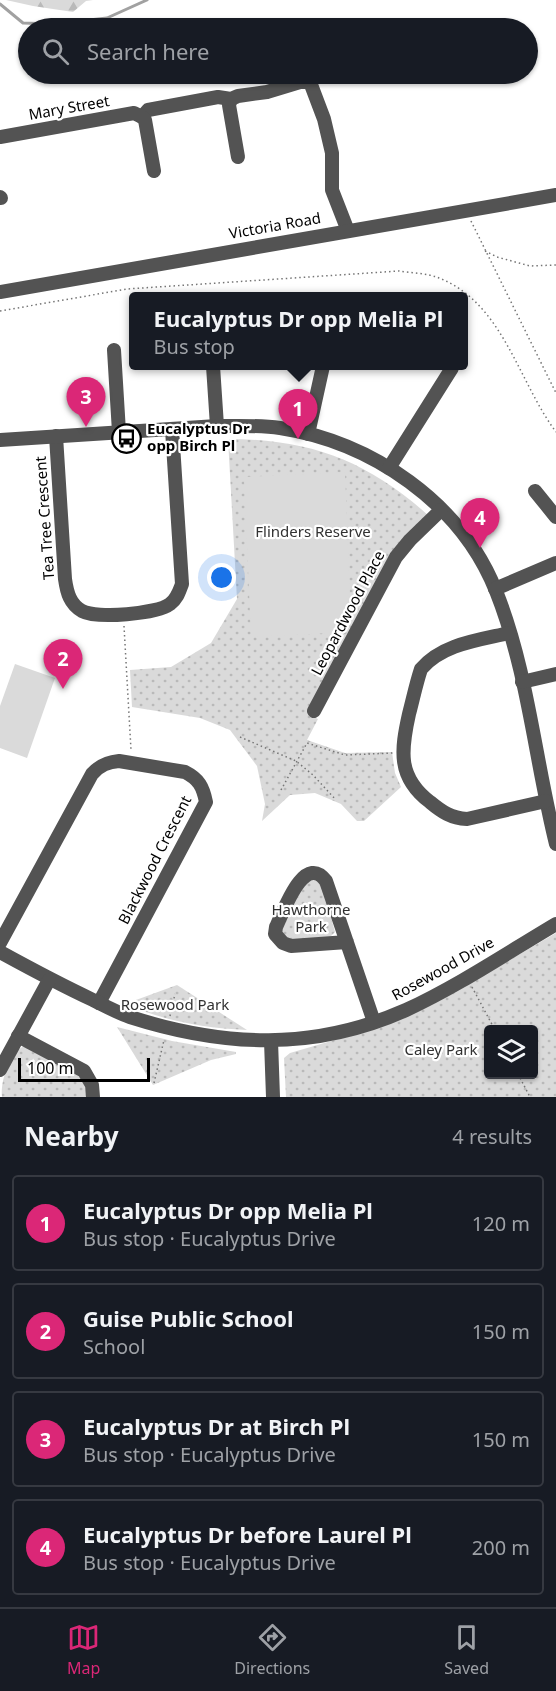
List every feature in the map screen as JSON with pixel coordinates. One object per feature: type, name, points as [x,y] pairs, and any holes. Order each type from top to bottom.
[{"type":"street","name":"Mary Street","points":[[0,137],[134,113],[144,119],[148,110],[218,97],[231,99],[293,84]]},
{"type":"street","name":"Mary Street","points":[[311,84],[324,119],[332,153],[332,190],[348,231]]},
{"type":"street","points":[[231,99],[229,105],[238,157]]},
{"type":"street","points":[[144,119],[154,171]]},
{"type":"street","name":"Victoria Road","points":[[0,292],[556,195]]},
{"type":"street","points":[[114,350],[119,432]]},
{"type":"street","points":[[213,370],[216,426]]},
{"type":"street","points":[[308,434],[322,370]]},
{"type":"street","points":[[388,468],[451,370]]},
{"type":"street","points":[[0,440],[216,426],[247,425],[279,428],[308,434],[351,449],[413,484],[441,510],[467,541],[495,589],[522,682],[556,844]]},
{"type":"street","name":"Tea Tree Crescent","points":[[56,436],[67,592],[72,603],[92,615],[160,610],[171,604],[179,595],[182,584],[172,429]]},
{"type":"street","points":[[535,491],[556,517]]},
{"type":"street","name":"Leopardwood Place","points":[[314,711],[396,557],[441,510]]},
{"type":"street","points":[[495,589],[556,563]]},
{"type":"street","points":[[509,633],[452,648],[428,661],[418,679],[402,752],[404,768],[416,790],[437,808],[456,818],[467,819],[546,801]]},
{"type":"street","points":[[522,682],[556,674]]},
{"type":"street","name":"Blackwood Crescent","points":[[0,943],[92,774],[98,767],[109,762],[132,763],[186,772],[195,777],[201,783],[206,802],[99,1003]]},
{"type":"street","points":[[347,942],[291,946],[283,943],[275,934],[276,927],[298,883],[305,876],[314,873],[326,881],[347,942],[374,1022]]},
{"type":"street","name":"Rosewood Drive","points":[[0,952],[49,980],[128,1017],[221,1039],[271,1041],[318,1036],[374,1022],[405,1010],[439,993],[556,924]]},
{"type":"street","points":[[0,1070],[49,980]]},
{"type":"street","points":[[18,1036],[84,1071],[91,1081],[93,1097]]},
{"type":"street","points":[[271,1041],[273,1097]]},
{"type":"path","points":[[466,210],[484,251],[556,393]]},
{"type":"path","points":[[484,251],[530,266],[556,265]]},
{"type":"path","points":[[0,311],[137,288],[399,271],[438,277],[466,292]]},
{"type":"path","points":[[468,293],[490,317],[556,432]]},
{"type":"path","points":[[123,613],[132,763]]},
{"type":"path","points":[[240,737],[296,761],[336,800]]},
{"type":"path","points":[[281,790],[307,743],[345,755],[402,752]]},
{"type":"path","points":[[472,986],[493,1025]]},
{"type":"path","points":[[169,1020],[175,994]]},
{"type":"path","points":[[154,1083],[164,1040]]},
{"type":"path","points":[[521,1079],[530,1097]]},
{"type":"green space","points":[[6,0],[93,0],[86,1],[73,12]]},
{"type":"green space","name":"Flinders Reserve","points":[[228,439],[285,443],[336,457],[360,467],[383,481],[429,516],[409,534],[308,714],[318,719],[307,740],[345,753],[392,752],[395,773],[401,787],[364,821],[357,821],[341,804],[315,793],[290,795],[262,821],[265,804],[257,766],[230,730],[200,718],[132,707],[130,670],[171,667],[211,643],[237,599]]},
{"type":"green space","points":[[345,472],[350,601],[331,633],[251,637],[244,477]]},
{"type":"green space","points":[[15,664],[55,678],[27,758],[0,748],[0,706]]},
{"type":"green space","name":"Hawthorne Park","points":[[314,879],[322,885],[335,932],[329,938],[290,941],[281,931],[303,884]]},
{"type":"green space","name":"Caley Park","points":[[556,933],[556,1097],[286,1097],[284,1058],[290,1053],[362,1032],[484,975]]},
{"type":"green space","name":"Rosewood Park","points":[[177,985],[247,1030],[184,1023],[125,1004]]},
{"type":"green space","name":"Rosewood Park","points":[[117,1027],[172,1041],[236,1052],[236,1054],[211,1060],[153,1085]]},
{"type":"green space","points":[[22,1047],[27,1047],[82,1078],[88,1097],[2,1097],[2,1084],[6,1069],[13,1056]]},
{"type":"waterway","points":[[107,18],[147,0]]},
{"type":"waterway","points":[[0,4],[18,19]]},
{"type":"place","name":"Eucalyptus Dr at Birch Pl","points":[[86,427]]},
{"type":"place","name":"Eucalyptus Dr opp Birch Pl","points":[[126,438]]},
{"type":"place","name":"Eucalyptus Dr opp Melia Pl","points":[[298,439]]},
{"type":"place","name":"Eucalyptus Dr before Laurel Pl","points":[[480,548]]},
{"type":"place","name":"Guise Public School","points":[[63,689]]}]
